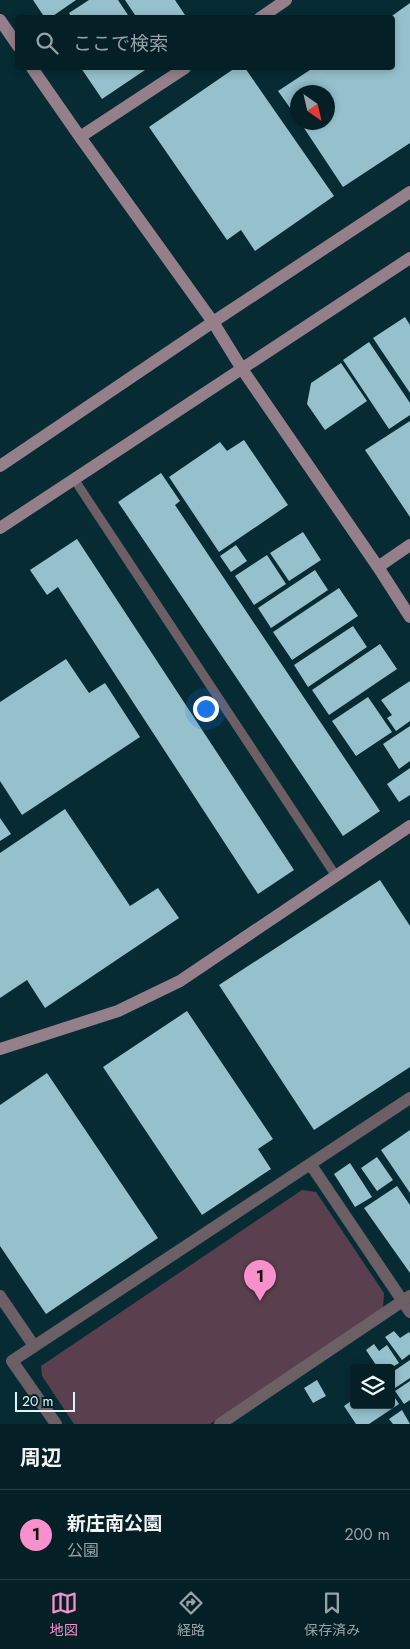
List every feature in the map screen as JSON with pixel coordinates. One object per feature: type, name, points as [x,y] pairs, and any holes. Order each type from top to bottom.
[{"type":"street","points":[[264,15],[286,0]]},
{"type":"street","points":[[0,20],[15,42]]},
{"type":"street","points":[[33,70],[212,322],[410,617]]},
{"type":"street","points":[[80,137],[182,70]]},
{"type":"street","points":[[0,466],[212,322],[410,192]]},
{"type":"street","points":[[0,528],[410,258]]},
{"type":"street","points":[[378,567],[410,545]]},
{"type":"street","points":[[0,1049],[118,1011],[180,980],[410,826]]},
{"type":"street","points":[[56,1424],[12,1361],[410,1098]]},
{"type":"street","points":[[220,1424],[408,1303],[311,1165]]},
{"type":"street","points":[[0,1296],[34,1346]]},
{"type":"lane","points":[[74,479],[336,876]]},
{"type":"shaded area","points":[[302,1190],[316,1192],[384,1293],[383,1308],[210,1424],[74,1424],[42,1376],[41,1366]]},
{"type":"building","points":[[33,0],[76,0],[54,15],[43,15]]},
{"type":"building","points":[[89,0],[118,0],[128,15],[70,15],[69,13]]},
{"type":"building","points":[[125,0],[175,0],[185,15],[135,15]]},
{"type":"building","points":[[410,3],[410,143],[343,187],[305,130],[335,130],[335,85],[290,85],[290,108],[278,91],[310,70],[395,70],[395,15],[393,15]]},
{"type":"building","points":[[82,70],[145,70],[102,99]]},
{"type":"building","points":[[232,70],[246,70],[334,196],[255,251],[241,230],[227,240],[149,127]]},
{"type":"building","points":[[405,317],[410,325],[410,393],[373,338]]},
{"type":"building","points":[[369,342],[410,403],[410,415],[389,429],[343,360]]},
{"type":"building","points":[[341,363],[367,401],[325,430],[307,404],[311,383]]},
{"type":"building","points":[[410,421],[410,517],[365,450]]},
{"type":"building","points":[[244,440],[288,505],[219,552],[169,477],[220,442],[227,451]]},
{"type":"building","points":[[161,473],[180,501],[175,505],[380,811],[343,836],[118,502]]},
{"type":"building","points":[[303,532],[321,560],[289,581],[270,553]]},
{"type":"building","points":[[77,539],[294,870],[258,894],[58,587],[47,595],[30,570]]},
{"type":"building","points":[[236,545],[247,561],[231,572],[220,556]]},
{"type":"building","points":[[267,555],[286,584],[254,605],[235,576]]},
{"type":"building","points":[[315,570],[328,590],[271,628],[258,608]]},
{"type":"building","points":[[339,588],[358,616],[292,660],[273,632]]},
{"type":"building","points":[[353,626],[367,647],[308,687],[294,665]]},
{"type":"building","points":[[380,644],[397,669],[329,715],[312,690]]},
{"type":"building","points":[[66,659],[89,693],[105,683],[140,737],[22,815],[0,781],[0,702]]},
{"type":"building","points":[[410,681],[410,721],[396,731],[387,718],[392,715],[381,700]]},
{"type":"building","points":[[368,697],[392,732],[356,756],[332,721]]},
{"type":"building","points":[[410,726],[410,761],[399,769],[383,744]]},
{"type":"building","points":[[410,768],[410,795],[399,802],[387,784]]},
{"type":"building","points":[[65,809],[130,906],[158,888],[179,918],[45,1008],[27,980],[0,998],[0,853]]},
{"type":"building","points":[[0,818],[11,834],[0,841]]},
{"type":"building","points":[[380,880],[410,926],[410,1067],[314,1130],[219,985]]},
{"type":"building","points":[[187,1011],[273,1139],[258,1149],[271,1169],[202,1215],[103,1067]]},
{"type":"building","points":[[47,1073],[158,1238],[46,1314],[0,1246],[0,1105]]},
{"type":"building","points":[[410,1130],[410,1193],[381,1150]]},
{"type":"building","points":[[377,1157],[393,1180],[377,1191],[361,1168]]},
{"type":"building","points":[[350,1163],[372,1197],[355,1207],[334,1174]]},
{"type":"building","points":[[397,1186],[410,1205],[410,1273],[364,1208]]},
{"type":"building","points":[[394,1331],[400,1338],[409,1332],[410,1334],[410,1354],[402,1360],[385,1337]]},
{"type":"building","points":[[374,1344],[379,1351],[387,1345],[399,1363],[395,1366],[375,1364],[366,1350]]},
{"type":"building","points":[[410,1360],[410,1378],[395,1388],[395,1370]]},
{"type":"building","points":[[317,1380],[326,1396],[313,1403],[304,1388]]},
{"type":"building","points":[[410,1381],[410,1400],[404,1404],[395,1391]]},
{"type":"building","points":[[395,1398],[399,1404],[395,1407]]},
{"type":"building","points":[[350,1402],[350,1409],[392,1409],[369,1424],[356,1424],[344,1406]]},
{"type":"building","points":[[402,1410],[410,1424],[393,1424],[389,1419]]},
{"type":"place","name":"新庄南公園","points":[[260,1301]]}]
